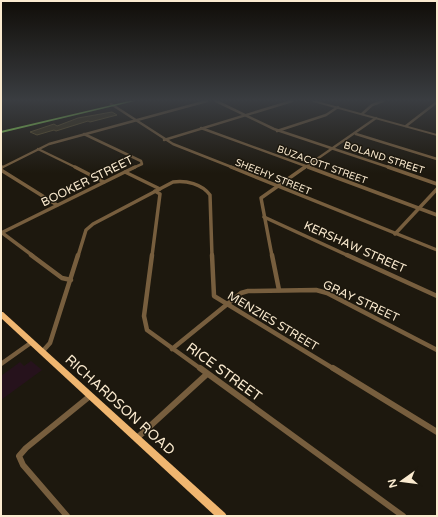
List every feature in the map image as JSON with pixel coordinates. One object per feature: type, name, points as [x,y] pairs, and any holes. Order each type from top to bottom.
[{"type":"highway","points":[[1,128],[15,125]]},
{"type":"highway","points":[[1,132],[30,125]]},
{"type":"main road","name":"RICHARDSON ROAD","points":[[1,314],[222,516]]},
{"type":"street","points":[[1,169],[49,144],[118,125]]},
{"type":"street","name":"SHEEHY STREET","points":[[144,125],[164,140],[276,187],[437,250]]},
{"type":"street","points":[[164,140],[211,125]]},
{"type":"street","name":"BOLAND STREET","points":[[265,125],[277,131],[437,184]]},
{"type":"street","points":[[277,131],[295,125]]},
{"type":"street","points":[[279,290],[261,198],[367,125]]},
{"type":"street","points":[[403,125],[437,135]]},
{"type":"street","name":"BUZACOTT STREET","points":[[201,128],[306,168],[437,215]]},
{"type":"street","name":"BOOKER STREET","points":[[1,232],[142,164],[142,161],[84,134]]},
{"type":"street","points":[[356,134],[437,159]]},
{"type":"street","points":[[37,149],[104,182]]},
{"type":"street","points":[[1,169],[57,205]]},
{"type":"street","points":[[125,172],[158,190]]},
{"type":"street","name":"MENZIES STREET","points":[[42,352],[50,343],[86,230],[93,224],[173,182],[183,181],[206,190],[209,193],[213,292],[217,299],[437,432]]},
{"type":"street","name":"RICE STREET","points":[[158,190],[160,194],[144,321],[147,330],[403,516]]},
{"type":"street","points":[[395,234],[437,190]]},
{"type":"street","name":"KERSHAW STREET","points":[[264,217],[437,296]]},
{"type":"street","points":[[1,232],[62,278],[71,280]]},
{"type":"street","name":"GRAY STREET","points":[[172,348],[243,292],[279,290],[322,291],[437,350]]},
{"type":"street","points":[[1,364],[32,342]]},
{"type":"street","points":[[137,438],[206,374]]},
{"type":"street","points":[[67,516],[20,461],[19,456],[26,448],[90,396]]},
{"type":"shaded area","points":[[31,361],[42,370],[1,400],[1,376],[20,362],[24,366]]},
{"type":"building","points":[[51,125],[75,125],[37,135],[30,132]]}]
